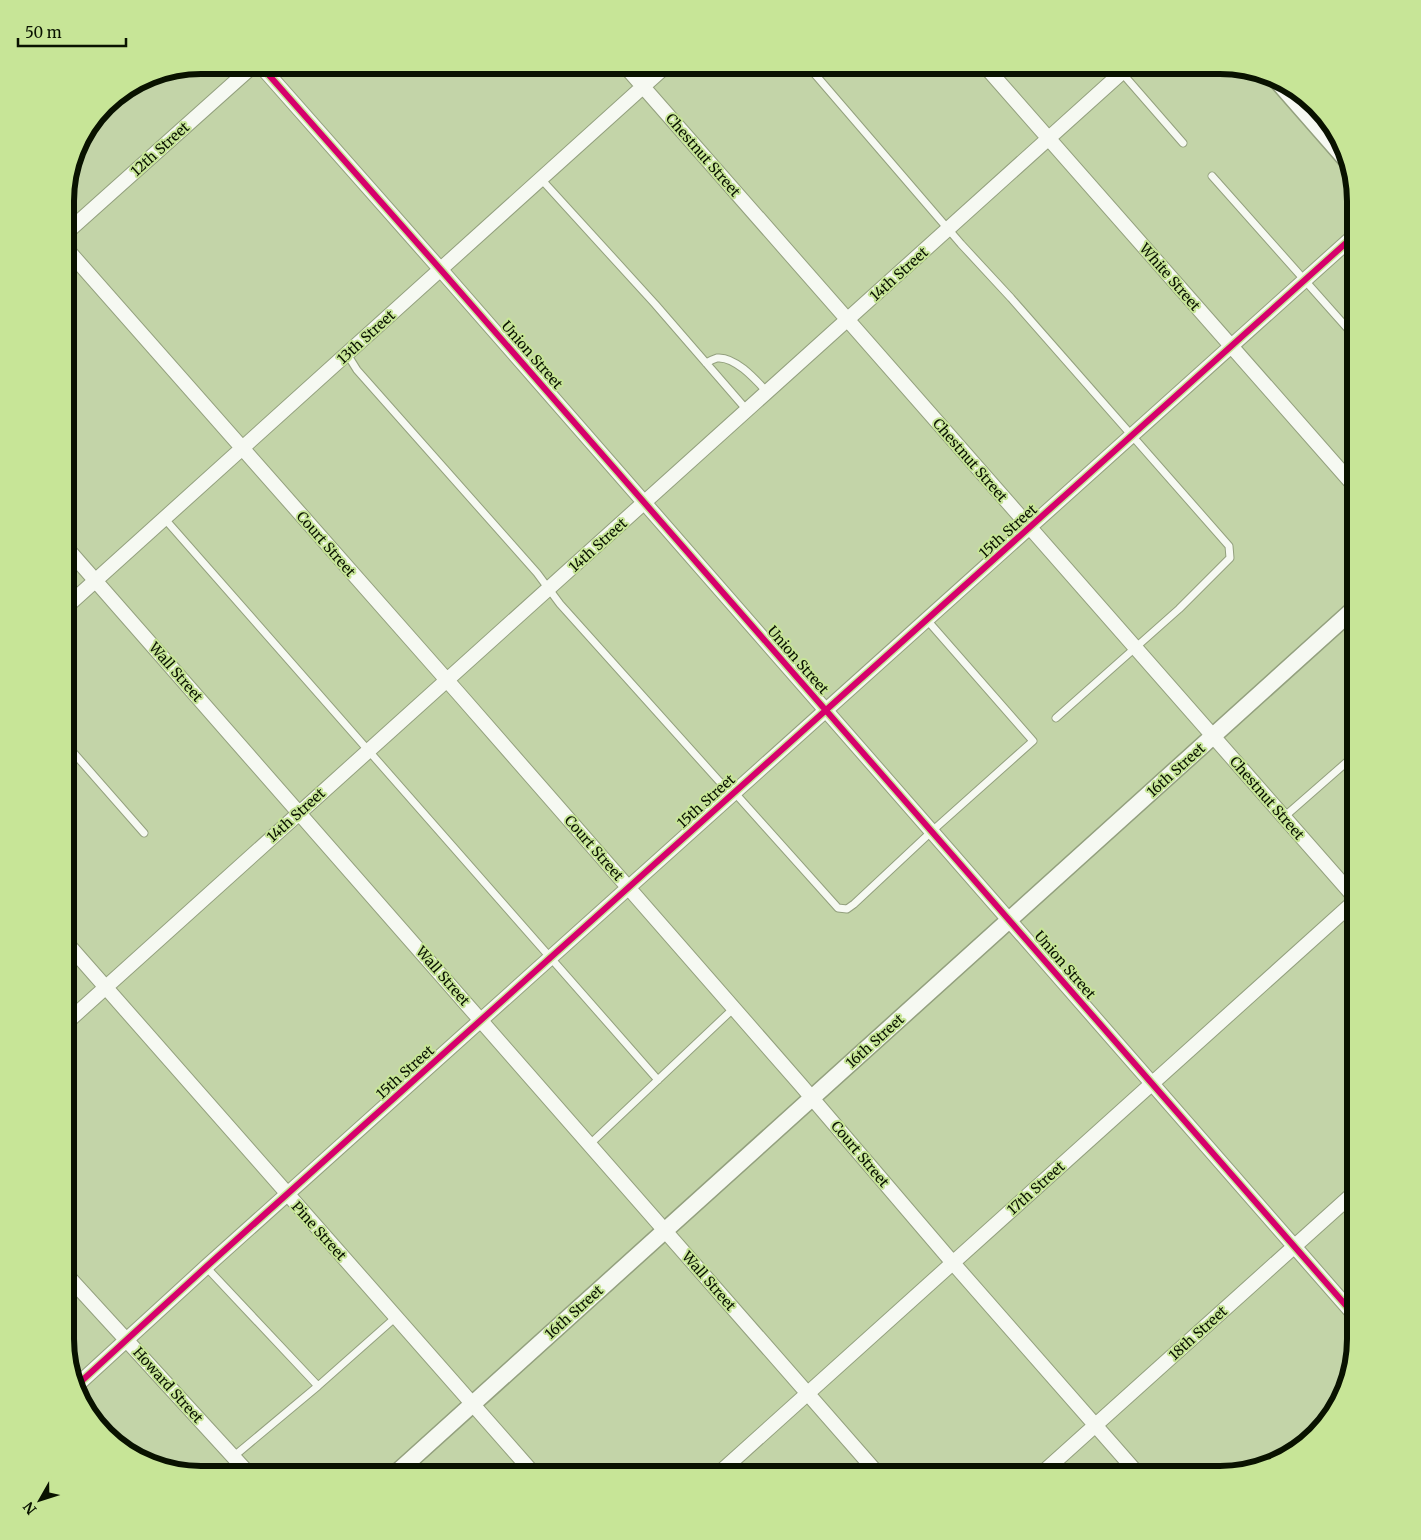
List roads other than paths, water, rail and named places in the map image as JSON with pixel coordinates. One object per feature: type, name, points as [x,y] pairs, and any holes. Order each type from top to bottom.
[{"type":"main road","points":[[1301,103],[1330,137]]},
{"type":"street","name":"12th Street","points":[[74,226],[244,74]]},
{"type":"street","name":"Union Street","points":[[268,74],[1347,1307]]},
{"type":"street","name":"Chestnut Street","points":[[632,74],[1347,890]]},
{"type":"street","name":"13th Street","points":[[74,600],[657,74]]},
{"type":"street","name":"White Street","points":[[992,74],[1347,478]]},
{"type":"street","name":"14th Street","points":[[74,1016],[1049,138],[1116,74]]},
{"type":"street","name":"15th Street","points":[[81,1381],[1347,242]]},
{"type":"street","name":"Court Street","points":[[74,257],[447,679],[1131,1466]]},
{"type":"street","name":"Wall Street","points":[[74,556],[871,1466]]},
{"type":"street","name":"16th Street","points":[[404,1466],[1347,615]]},
{"type":"street","name":"17th Street","points":[[727,1466],[1347,908]]},
{"type":"street","name":"Pine Street","points":[[74,952],[527,1466]]},
{"type":"street","name":"18th Street","points":[[1050,1466],[1347,1199]]},
{"type":"street","name":"Howard Street","points":[[74,1284],[242,1466]]},
{"type":"lane","points":[[816,74],[948,229],[1229,546],[1230,558],[1179,609],[1056,718]]},
{"type":"lane","points":[[1127,74],[1183,143]]},
{"type":"lane","points":[[1212,176],[1347,328]]},
{"type":"lane","points":[[541,179],[655,304],[746,409]]},
{"type":"lane","points":[[347,354],[357,370],[537,573],[560,604],[719,781],[734,792],[838,908],[847,909],[854,904],[1033,741],[927,620]]},
{"type":"lane","points":[[706,363],[717,358],[732,360],[767,392]]},
{"type":"lane","points":[[164,518],[658,1080]]},
{"type":"lane","points":[[74,753],[144,834]]},
{"type":"lane","points":[[1284,817],[1347,762]]},
{"type":"lane","points":[[590,1144],[734,1008]]},
{"type":"lane","points":[[206,1267],[318,1386]]},
{"type":"lane","points":[[233,1457],[318,1386],[396,1317]]}]
